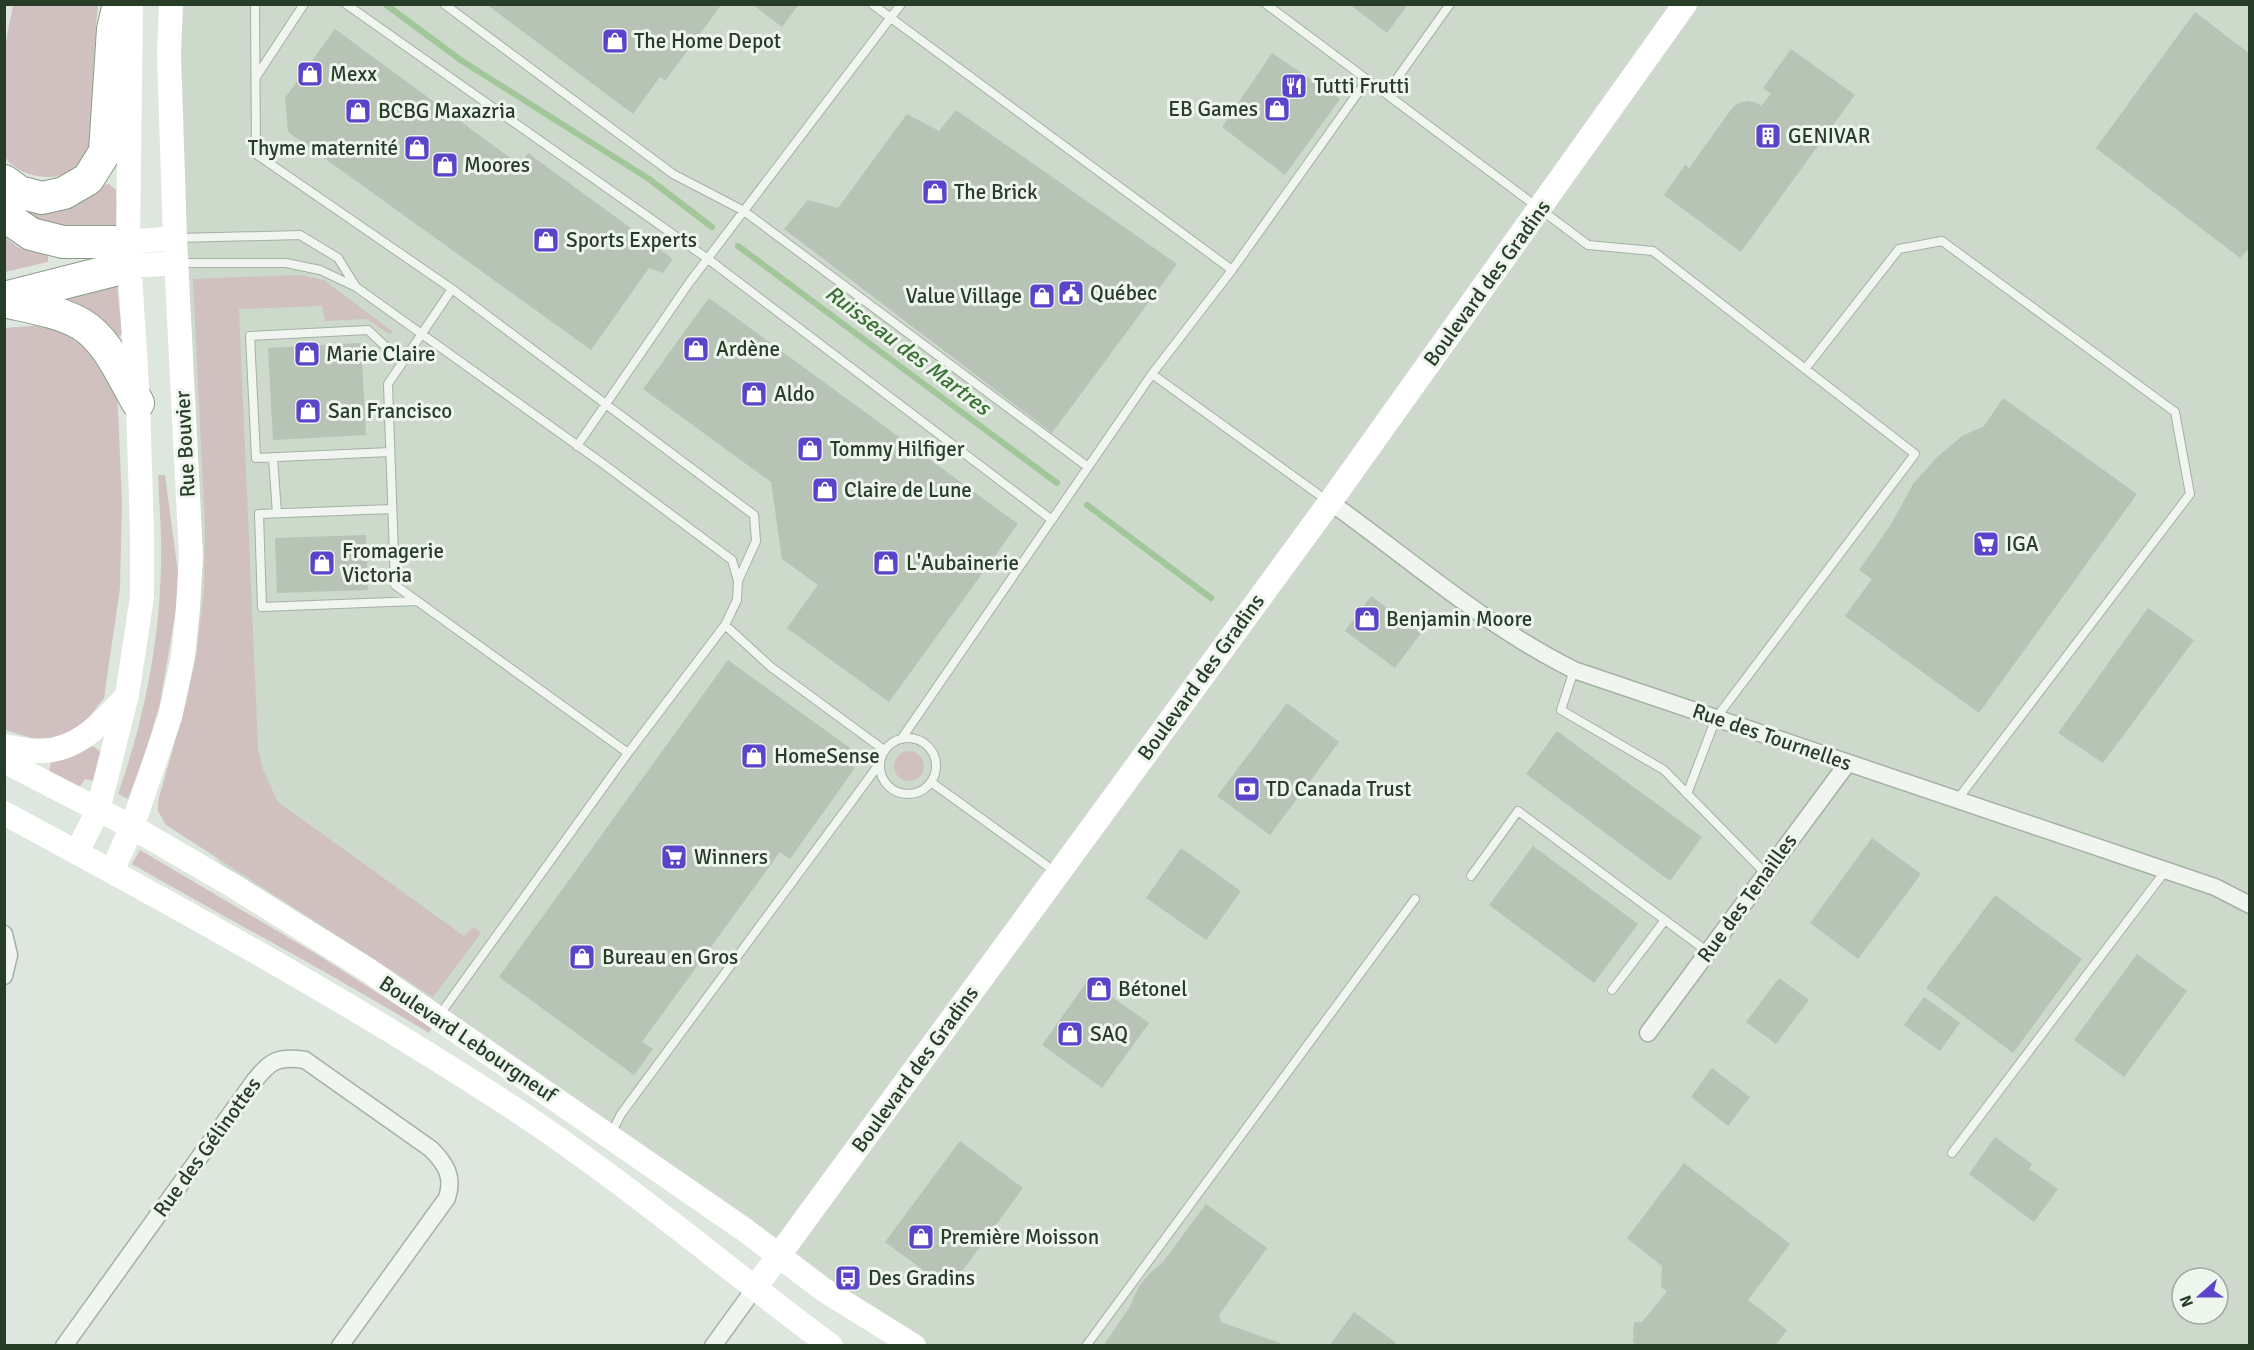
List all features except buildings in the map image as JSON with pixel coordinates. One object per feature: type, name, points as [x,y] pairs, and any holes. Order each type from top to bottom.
[{"type":"highway","points":[[4,181],[19,192],[42,198],[64,193],[88,179],[105,152],[113,29],[119,4]]},
{"type":"highway","points":[[4,215],[31,234],[129,254]]},
{"type":"highway","points":[[4,299],[129,254]]},
{"type":"highway","points":[[4,299],[81,324],[104,345],[138,403]]},
{"type":"street","points":[[77,852],[98,810],[127,695],[142,597],[138,403],[129,254],[131,4]]},
{"type":"street","name":"Rue Bouvier","points":[[112,871],[132,827],[170,717],[183,657],[188,608],[191,556],[175,238],[169,54],[171,4]]},
{"type":"street","name":"Boulevard des Gradins","points":[[713,1346],[1330,502],[1685,4]]},
{"type":"street","points":[[129,254],[175,238]]},
{"type":"street","points":[[129,254],[177,263]]},
{"type":"street","name":"Rue des Tournelles","points":[[1330,502],[1465,604],[1544,655],[1574,670],[2215,887],[2250,905]]},
{"type":"street","points":[[4,746],[42,751],[69,746],[94,730],[127,695]]},
{"type":"street","name":"Boulevard Lebourgneuf","points":[[4,761],[132,827],[261,903],[368,970],[745,1230],[778,1257],[835,1297],[914,1346]]},
{"type":"street","name":"Rue des Tenailles","points":[[1648,1033],[1847,764]]},
{"type":"street","name":"Boulevard Lebourgneuf","points":[[4,813],[290,969],[510,1106],[640,1197],[831,1346]]},
{"type":"street","points":[[4,934],[9,955],[4,976]]},
{"type":"street","name":"Rue des Gélinottes","points":[[64,1346],[255,1080],[268,1064],[286,1057],[305,1060],[431,1149],[450,1173],[447,1198],[340,1346]]},
{"type":"lane","points":[[255,4],[256,154],[452,289],[754,515],[756,541],[738,581]]},
{"type":"lane","points":[[255,78],[304,4]]},
{"type":"lane","points":[[346,4],[708,259],[1052,520]]},
{"type":"lane","points":[[444,4],[673,174],[744,211],[1088,466]]},
{"type":"lane","points":[[872,4],[1233,270]]},
{"type":"lane","points":[[577,446],[689,283],[901,4]]},
{"type":"lane","points":[[1266,4],[1588,245],[1653,251],[1914,454],[1716,717],[1688,794]]},
{"type":"lane","points":[[1386,94],[1450,4]]},
{"type":"lane","points":[[902,738],[1152,374],[1233,270],[1367,80]]},
{"type":"lane","points":[[175,238],[300,235],[338,258],[356,286]]},
{"type":"lane","points":[[1805,369],[1899,249],[1942,241],[2175,412],[2190,494],[1957,800]]},
{"type":"lane","points":[[177,263],[286,263],[320,270],[356,286],[732,560],[738,581],[737,600],[725,625],[628,753],[438,1017]]},
{"type":"lane","points":[[452,289],[388,384],[395,585],[628,753]]},
{"type":"lane","points":[[390,452],[256,458],[250,336],[368,330],[402,362]]},
{"type":"lane","points":[[1152,374],[1330,502]]},
{"type":"lane","points":[[273,458],[276,513]]},
{"type":"lane","points":[[392,509],[259,514],[262,607],[416,601]]},
{"type":"lane","points":[[725,625],[771,667],[884,750]]},
{"type":"lane","points":[[1574,670],[1561,710],[1664,770],[1765,873]]},
{"type":"lane","points":[[610,1136],[621,1114],[880,763],[884,750],[890,743],[902,738],[921,740],[929,746],[936,758],[937,768],[931,782],[921,792],[905,795],[887,786],[882,777],[880,763]]},
{"type":"lane","points":[[931,782],[1057,873]]},
{"type":"lane","points":[[1471,876],[1518,811],[1708,952]]},
{"type":"lane","points":[[1952,1153],[2166,870]]},
{"type":"lane","points":[[1086,1346],[1415,899]]},
{"type":"lane","points":[[1612,990],[1665,920]]},
{"type":"shaded area","points":[[13,5],[98,5],[95,143],[86,161],[69,173],[49,177],[36,176],[14,166],[5,157],[5,47]]},
{"type":"shaded area","points":[[171,5],[2249,5],[2249,1345],[914,1345],[232,885],[192,814],[178,768],[170,717],[183,657]]},
{"type":"shaded area","points":[[109,184],[116,190],[119,230],[42,228],[30,215],[33,211],[94,194],[103,185]]},
{"type":"shaded area","points":[[5,237],[19,248],[48,255],[48,262],[5,272]]},
{"type":"shaded area","points":[[299,275],[324,280],[393,332],[389,334],[367,319],[325,321],[322,306],[239,309],[258,748],[263,770],[278,802],[464,936],[474,927],[481,933],[433,997],[166,825],[158,811],[158,801],[186,703],[197,650],[204,590],[205,526],[193,279]]},
{"type":"shaded area","points":[[117,285],[122,334],[117,338],[66,304],[69,293]]},
{"type":"shaded area","points":[[42,325],[82,339],[115,382],[122,502],[120,588],[104,698],[87,720],[70,732],[50,738],[31,738],[5,730],[5,328]]},
{"type":"shaded area","points":[[158,475],[165,475],[179,580],[160,703],[144,758],[128,799],[118,794],[143,709],[158,621],[161,529]]},
{"type":"shaded area","points":[[93,746],[101,752],[94,781],[85,779],[79,788],[49,772],[51,762],[67,758]]},
{"type":"shaded area","points":[[909,751],[920,755],[924,766],[920,777],[909,781],[898,777],[894,766],[898,755]]},
{"type":"shaded area","points":[[140,850],[323,958],[432,1028],[429,1033],[132,864]]},
{"type":"waterway","name":"Ruisseau des Martres","points":[[385,4],[462,61],[649,179],[712,227]]},
{"type":"waterway","name":"Ruisseau des Martres","points":[[738,246],[1057,483]]},
{"type":"waterway","name":"Ruisseau des Martres","points":[[1087,505],[1211,598]]},
{"type":"place","name":"The Home Depot","points":[[615,41]]},
{"type":"place","name":"Mexx","points":[[310,74]]},
{"type":"place","name":"Tutti Frutti","points":[[1294,86]]},
{"type":"place","name":"EB Games","points":[[1277,109]]},
{"type":"place","name":"BCBG Maxazria","points":[[358,111]]},
{"type":"place","name":"GENIVAR","points":[[1768,136]]},
{"type":"place","name":"Thyme maternité","points":[[417,148]]},
{"type":"place","name":"Moores","points":[[445,165]]},
{"type":"place","name":"The Brick","points":[[935,192]]},
{"type":"place","name":"Sports Experts","points":[[546,240]]},
{"type":"place","name":"Québec","points":[[1071,293]]},
{"type":"place","name":"Value Village","points":[[1042,296]]},
{"type":"place","name":"Ardène","points":[[696,349]]},
{"type":"place","name":"Marie Claire","points":[[307,354]]},
{"type":"place","name":"Aldo","points":[[754,394]]},
{"type":"place","name":"San Francisco","points":[[308,411]]},
{"type":"place","name":"Tommy Hilfiger","points":[[810,449]]},
{"type":"place","name":"Claire de Lune","points":[[825,490]]},
{"type":"place","name":"IGA","points":[[1986,544]]},
{"type":"place","name":"Fromagerie Victoria","points":[[322,563]]},
{"type":"place","name":"L'Aubainerie","points":[[886,563]]},
{"type":"place","name":"Benjamin Moore","points":[[1367,619]]},
{"type":"place","name":"HomeSense","points":[[754,756]]},
{"type":"place","name":"TD Canada Trust","points":[[1247,789]]},
{"type":"place","name":"Winners","points":[[674,857]]},
{"type":"place","name":"Bureau en Gros","points":[[582,957]]},
{"type":"place","name":"Bétonel","points":[[1099,989]]},
{"type":"place","name":"SAQ","points":[[1070,1034]]},
{"type":"place","name":"Première Moisson","points":[[921,1237]]},
{"type":"place","name":"Des Gradins","points":[[848,1278]]}]
